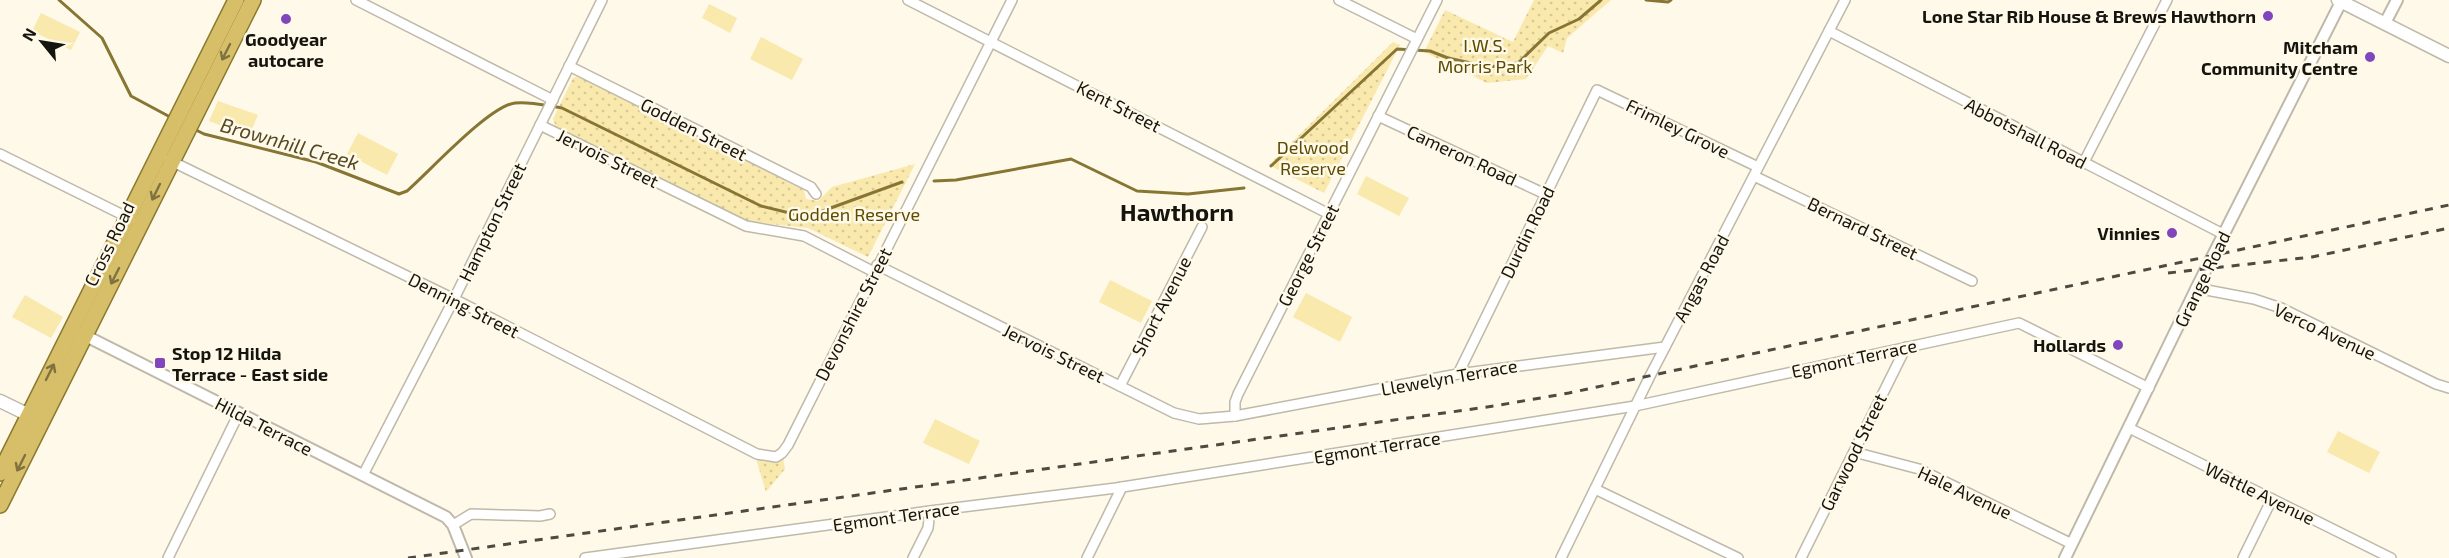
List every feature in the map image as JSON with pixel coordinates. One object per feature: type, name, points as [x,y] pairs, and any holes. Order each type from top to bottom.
[{"type":"highway","name":"Cross Road","points":[[0,473],[35,418],[79,332],[182,123],[236,0]]},
{"type":"highway","name":"Cross Road","points":[[182,123],[253,0]]},
{"type":"highway","name":"Cross Road","points":[[0,506],[35,418]]},
{"type":"main road","points":[[2340,1],[2449,56]]},
{"type":"main road","points":[[0,401],[35,418]]},
{"type":"street","name":"Jervois Street","points":[[356,0],[551,104]]},
{"type":"street","name":"Hampton Street","points":[[363,475],[454,299],[602,0]]},
{"type":"street","name":"Kent Street","points":[[908,0],[1329,214]]},
{"type":"street","name":"Devonshire Street","points":[[768,457],[776,457],[788,445],[1012,0]]},
{"type":"street","points":[[1339,0],[1417,39]]},
{"type":"street","name":"George Street","points":[[1235,416],[1235,402],[1238,394],[1437,0]]},
{"type":"street","name":"Angas Road","points":[[1561,558],[1665,347],[1845,0]]},
{"type":"street","points":[[2084,162],[2167,0]]},
{"type":"street","points":[[2385,23],[2397,0]]},
{"type":"street","name":"Grange Road","points":[[2065,558],[2150,388],[2196,288],[2340,1]]},
{"type":"street","name":"Abbotshall Road","points":[[1829,31],[2223,234]]},
{"type":"street","name":"Godden Street","points":[[570,66],[811,188],[816,194]]},
{"type":"street","name":"Frimley Grove","points":[[1597,90],[1756,171]]},
{"type":"street","name":"Durdin Road","points":[[1458,374],[1597,90]]},
{"type":"street","name":"Cameron Road","points":[[1378,116],[1545,194]]},
{"type":"street","name":"Jervois Street","points":[[540,125],[746,226],[804,236],[876,268],[1183,417],[1199,419],[1235,416]]},
{"type":"street","points":[[0,154],[134,221]]},
{"type":"street","name":"Denning Street","points":[[165,158],[454,299],[768,457]]},
{"type":"street","name":"Bernard Street","points":[[1756,171],[1972,281]]},
{"type":"street","name":"Short Avenue","points":[[1120,386],[1202,227]]},
{"type":"street","name":"Verco Avenue","points":[[2196,288],[2254,299],[2282,308],[2436,384],[2449,388]]},
{"type":"street","name":"Egmont Terrace","points":[[585,558],[930,511],[1122,488],[1635,406],[2019,323],[2150,388]]},
{"type":"street","name":"Hilda Terrace","points":[[79,332],[437,512],[453,525]]},
{"type":"street","name":"Llewelyn Terrace","points":[[1235,416],[1458,374],[1665,347]]},
{"type":"street","name":"Garwood Street","points":[[1800,558],[1906,347]]},
{"type":"street","points":[[168,558],[239,413]]},
{"type":"street","name":"Wattle Avenue","points":[[2129,428],[2391,558]]},
{"type":"street","name":"Hale Avenue","points":[[1854,452],[1919,469],[2072,544]]},
{"type":"street","points":[[1087,558],[1122,488]]},
{"type":"street","points":[[1595,489],[1738,558]]},
{"type":"street","points":[[2243,558],[2272,499]]},
{"type":"street","points":[[913,558],[928,528],[930,511]]},
{"type":"street","points":[[466,558],[453,525],[471,514],[540,516],[550,514]]},
{"type":"green space","name":"I.W.S. Morris Park","points":[[1534,0],[1611,0],[1567,38],[1563,53],[1548,46],[1526,79],[1487,83],[1424,52],[1445,10],[1513,42]]},
{"type":"green space","points":[[709,4],[737,18],[730,33],[702,18]]},
{"type":"green space","points":[[41,13],[80,32],[71,50],[32,31]]},
{"type":"green space","points":[[761,37],[803,59],[792,80],[750,59]]},
{"type":"green space","name":"Delwood Reserve","points":[[1393,42],[1400,45],[1324,193],[1269,165]]},
{"type":"green space","name":"Godden Reserve","points":[[579,76],[804,190],[806,199],[818,201],[832,187],[915,164],[868,257],[808,228],[745,221],[556,127],[553,119],[573,78]]},
{"type":"green space","points":[[218,101],[258,115],[249,136],[209,121]]},
{"type":"green space","points":[[358,133],[398,154],[387,175],[347,154]]},
{"type":"green space","points":[[1366,176],[1409,198],[1399,216],[1357,194]]},
{"type":"green space","points":[[1110,280],[1152,301],[1141,323],[1099,302]]},
{"type":"green space","points":[[1306,293],[1352,317],[1340,342],[1293,317]]},
{"type":"green space","points":[[25,295],[63,317],[51,338],[12,317]]},
{"type":"green space","points":[[935,419],[980,441],[969,464],[923,443]]},
{"type":"green space","points":[[2338,431],[2380,452],[2369,473],[2327,452]]},
{"type":"green space","points":[[754,452],[782,453],[785,469],[766,492]]},
{"type":"waterway","name":"Brownhill Creek","points":[[59,0],[102,38],[131,96],[172,118]]},
{"type":"waterway","name":"Brownhill Creek","points":[[1271,166],[1397,49],[1430,51],[1448,58],[1489,67],[1518,63],[1549,33],[1579,19],[1601,0]]},
{"type":"waterway","name":"Brownhill Creek","points":[[1646,0],[1668,2],[1671,0]]},
{"type":"waterway","name":"Brownhill Creek","points":[[194,129],[204,134],[316,162],[399,194],[407,191],[490,115],[515,103],[527,103],[562,108],[761,206],[806,217],[902,182]]},
{"type":"waterway","name":"Brownhill Creek","points":[[934,181],[956,180],[1071,159],[1137,191],[1188,194],[1244,188]]},
{"type":"railway","points":[[408,558],[1494,406],[1569,393],[2449,205]]},
{"type":"railway","points":[[2168,273],[2312,257],[2449,228]]},
{"type":"place","name":"Lone Star Rib House & Brews Hawthorn","points":[[2268,16]]},
{"type":"place","name":"Goodyear autocare","points":[[286,19]]},
{"type":"place","name":"Mitcham Community Centre","points":[[2370,57]]},
{"type":"place","name":"Vinnies","points":[[2172,233]]},
{"type":"place","name":"Hollards","points":[[2118,345]]},
{"type":"place","name":"Stop 12 Hilda Terrace - East side","points":[[160,363]]},
{"type":"district","name":"Hawthorn","points":[[1177,211]]}]
